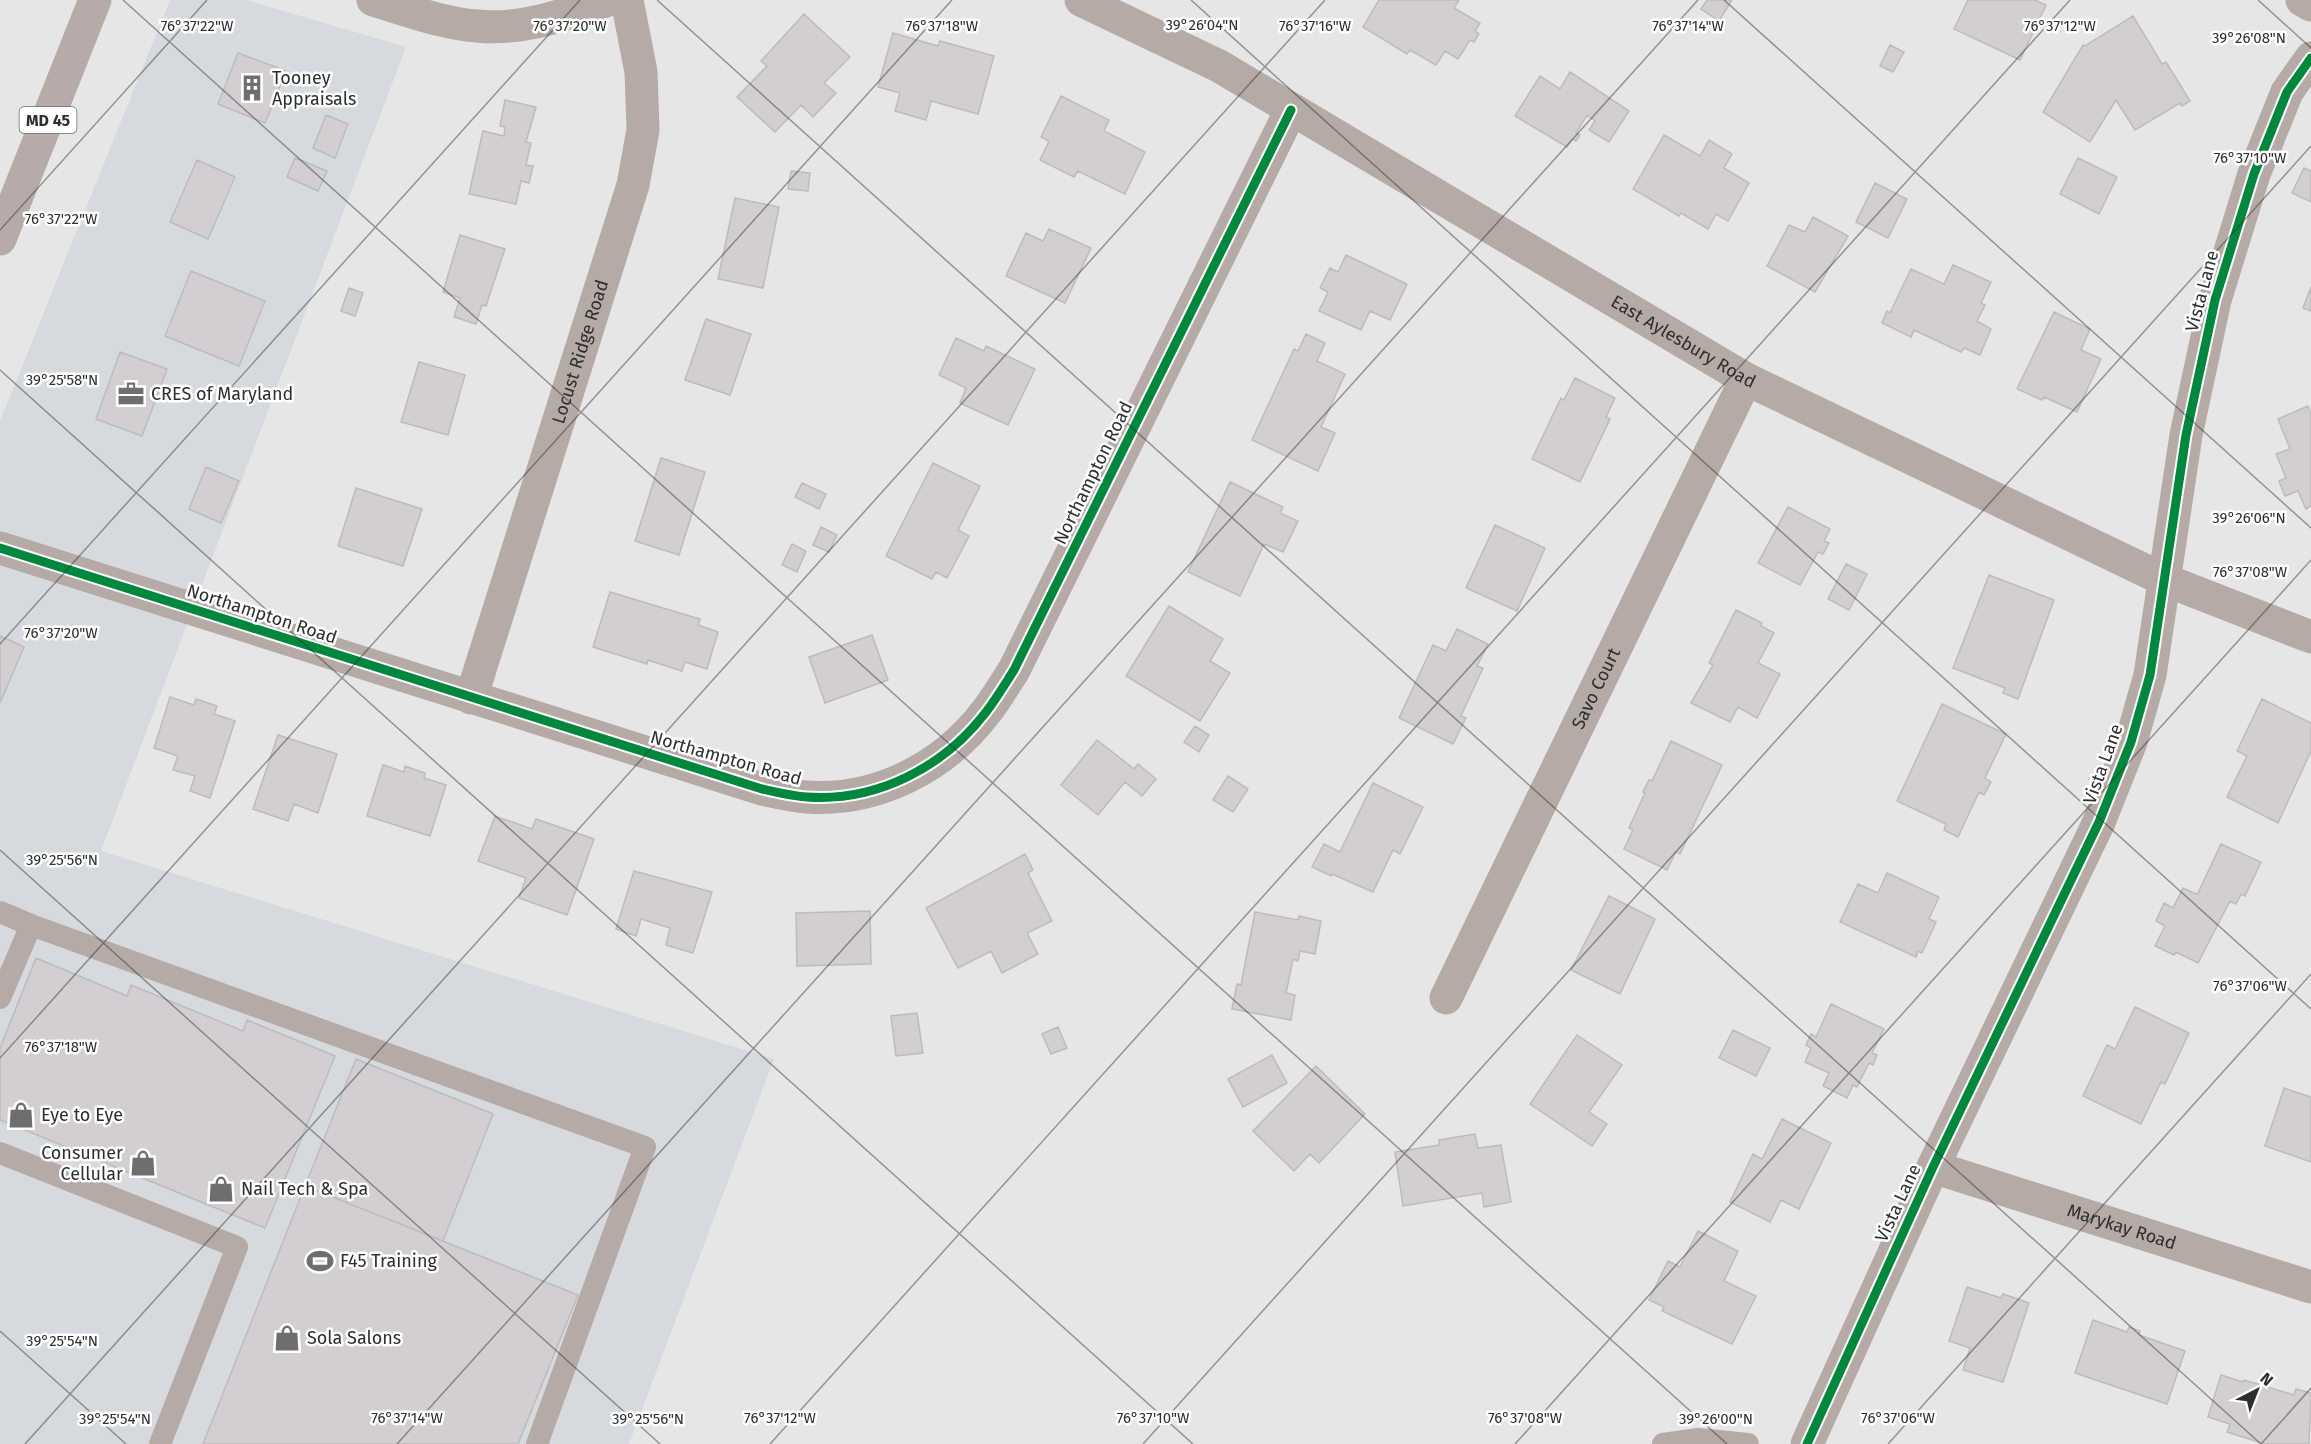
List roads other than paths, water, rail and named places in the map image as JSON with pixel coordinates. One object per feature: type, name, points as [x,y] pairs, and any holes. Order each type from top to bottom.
[{"type":"main road","name":"MD 45","points":[[0,239],[96,0]]},
{"type":"street","points":[[373,0],[442,21],[478,27],[520,25],[548,20],[608,0]]},
{"type":"street","name":"Locust Ridge Road","points":[[471,698],[633,185],[643,130],[641,72],[627,0]]},
{"type":"street","name":"East Aylesbury Road","points":[[1081,0],[1219,66],[1746,379],[2164,580],[2311,637]]},
{"type":"street","points":[[2302,0],[2311,4]]},
{"type":"street","name":"Vista Lane","points":[[1807,1444],[1933,1167],[2099,822],[2127,752],[2150,675],[2186,435],[2215,300],[2259,164],[2287,92],[2311,58]]},
{"type":"street","name":"Northampton Road","points":[[0,548],[762,789],[807,797],[854,794],[904,780],[947,753],[986,713],[1014,670],[1291,110]]},
{"type":"street","name":"Savo Court","points":[[1446,998],[1746,379]]},
{"type":"street","name":"Marykay Road","points":[[1933,1167],[2311,1287]]},
{"type":"lane","points":[[0,912],[645,1147],[537,1444]]},
{"type":"lane","points":[[0,998],[31,925]]},
{"type":"lane","points":[[0,1153],[237,1247],[160,1444]]},
{"type":"lane","points":[[1663,1444],[1698,1439],[1748,1444]]},
{"type":"place","name":"Tooney Appraisals","points":[[252,88]]},
{"type":"place","name":"CRES of Maryland","points":[[131,394]]},
{"type":"place","name":"Eye to Eye","points":[[21,1115]]},
{"type":"place","name":"Consumer Cellular","points":[[143,1163]]},
{"type":"place","name":"Nail Tech & Spa","points":[[221,1189]]},
{"type":"place","name":"F45 Training","points":[[320,1261]]},
{"type":"place","name":"Sola Salons","points":[[287,1338]]}]
